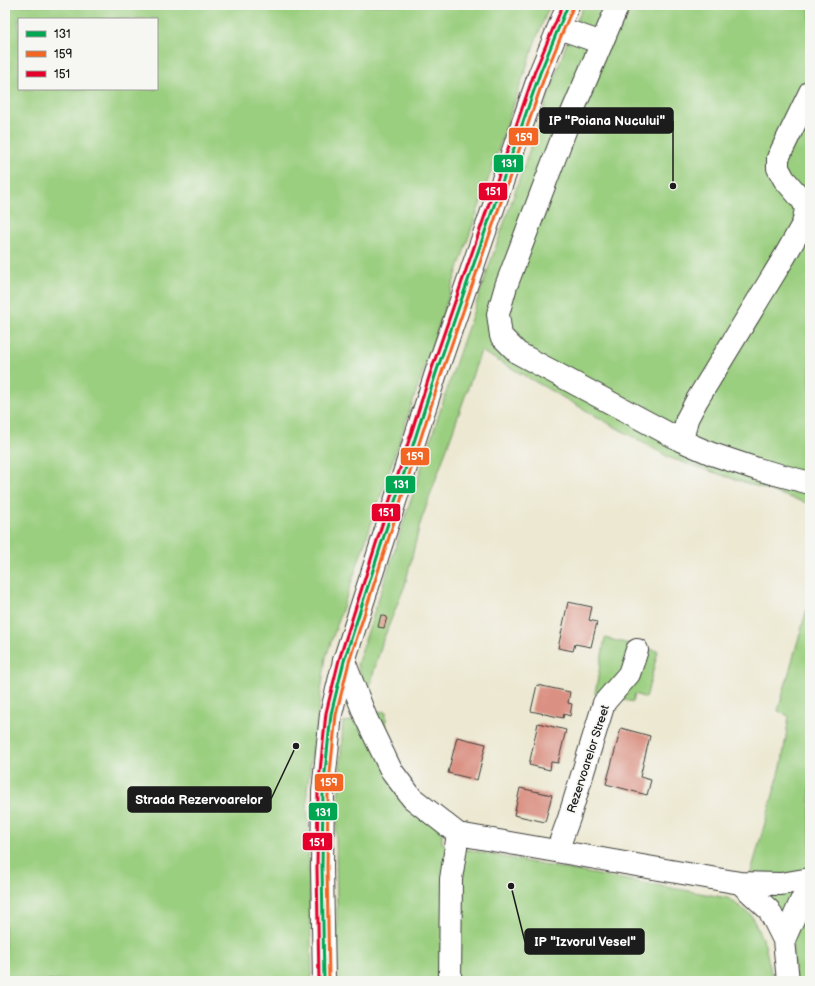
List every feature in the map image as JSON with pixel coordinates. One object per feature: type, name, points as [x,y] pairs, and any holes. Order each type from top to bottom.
[{"type":"street","points":[[324,981],[322,867],[323,792],[331,714],[344,661],[436,373],[540,74],[568,5]]},
{"type":"street","points":[[618,5],[571,116],[506,286],[498,314],[501,336],[518,353],[682,440],[712,454],[756,469],[810,483]]},
{"type":"street","points":[[558,28],[602,43]]},
{"type":"street","points":[[682,440],[687,419],[697,400],[803,224],[806,209],[804,201],[784,179],[778,168],[778,158],[810,92]]},
{"type":"street","name":"Rezervoarelor Street","points":[[557,851],[569,818],[604,702],[629,674],[637,650]]},
{"type":"street","points":[[344,661],[366,718],[391,770],[412,798],[458,834],[740,883],[781,884],[810,879]]},
{"type":"street","points":[[450,981],[451,879],[458,834]]},
{"type":"street","points":[[740,883],[769,910],[784,940],[788,981]]},
{"type":"street","points":[[784,940],[801,901],[810,889]]},
{"type":"green space","points":[[5,5],[550,5],[535,42],[326,657],[307,790],[312,981],[5,981]]},
{"type":"green space","points":[[584,5],[810,5],[810,504],[670,458],[481,351],[420,524],[405,585],[383,640],[370,685],[376,711],[386,712],[386,743],[357,665],[458,356],[566,45]]},
{"type":"green space","points":[[810,598],[810,872],[749,879],[782,763],[789,716],[778,711]]},
{"type":"green space","points":[[605,638],[658,651],[646,698],[635,694],[633,702],[595,694]]},
{"type":"green space","points":[[360,720],[442,831],[442,843],[543,865],[728,898],[751,915],[765,945],[773,981],[338,981],[336,836],[343,722]]},
{"type":"green space","points":[[799,888],[783,925],[767,892]]},
{"type":"green space","points":[[810,899],[810,981],[795,981],[792,938]]},
{"type":"building","points":[[568,602],[592,607],[589,620],[597,622],[591,647],[575,644],[573,651],[558,648]]},
{"type":"building","points":[[381,615],[387,617],[384,628],[378,627]]},
{"type":"building","points":[[537,685],[570,692],[568,703],[572,704],[570,716],[564,714],[563,718],[531,711]]},
{"type":"building","points":[[538,723],[566,730],[558,763],[551,762],[550,770],[529,765]]},
{"type":"building","points":[[621,728],[650,736],[640,777],[651,780],[647,795],[606,784]]},
{"type":"building","points":[[457,737],[486,744],[477,780],[448,773]]},
{"type":"building","points":[[520,788],[552,795],[545,822],[514,815]]},
{"type":"transit line","name":"151","points":[[319,981],[317,867],[318,791],[326,713],[339,660],[431,371],[535,71],[563,5]]},
{"type":"transit line","name":"131","points":[[324,981],[322,867],[323,792],[331,714],[344,661],[436,373],[540,73],[568,5]]},
{"type":"transit line","name":"159","points":[[329,981],[327,867],[328,792],[336,715],[349,662],[441,375],[545,75],[573,7]]},
{"type":"place","name":"IP \"Poiana Nucului\"","points":[[673,186]]},
{"type":"place","name":"Strada Rezervoarelor","points":[[296,746]]},
{"type":"place","name":"IP \"Izvorul Vesel\"","points":[[511,886]]}]
